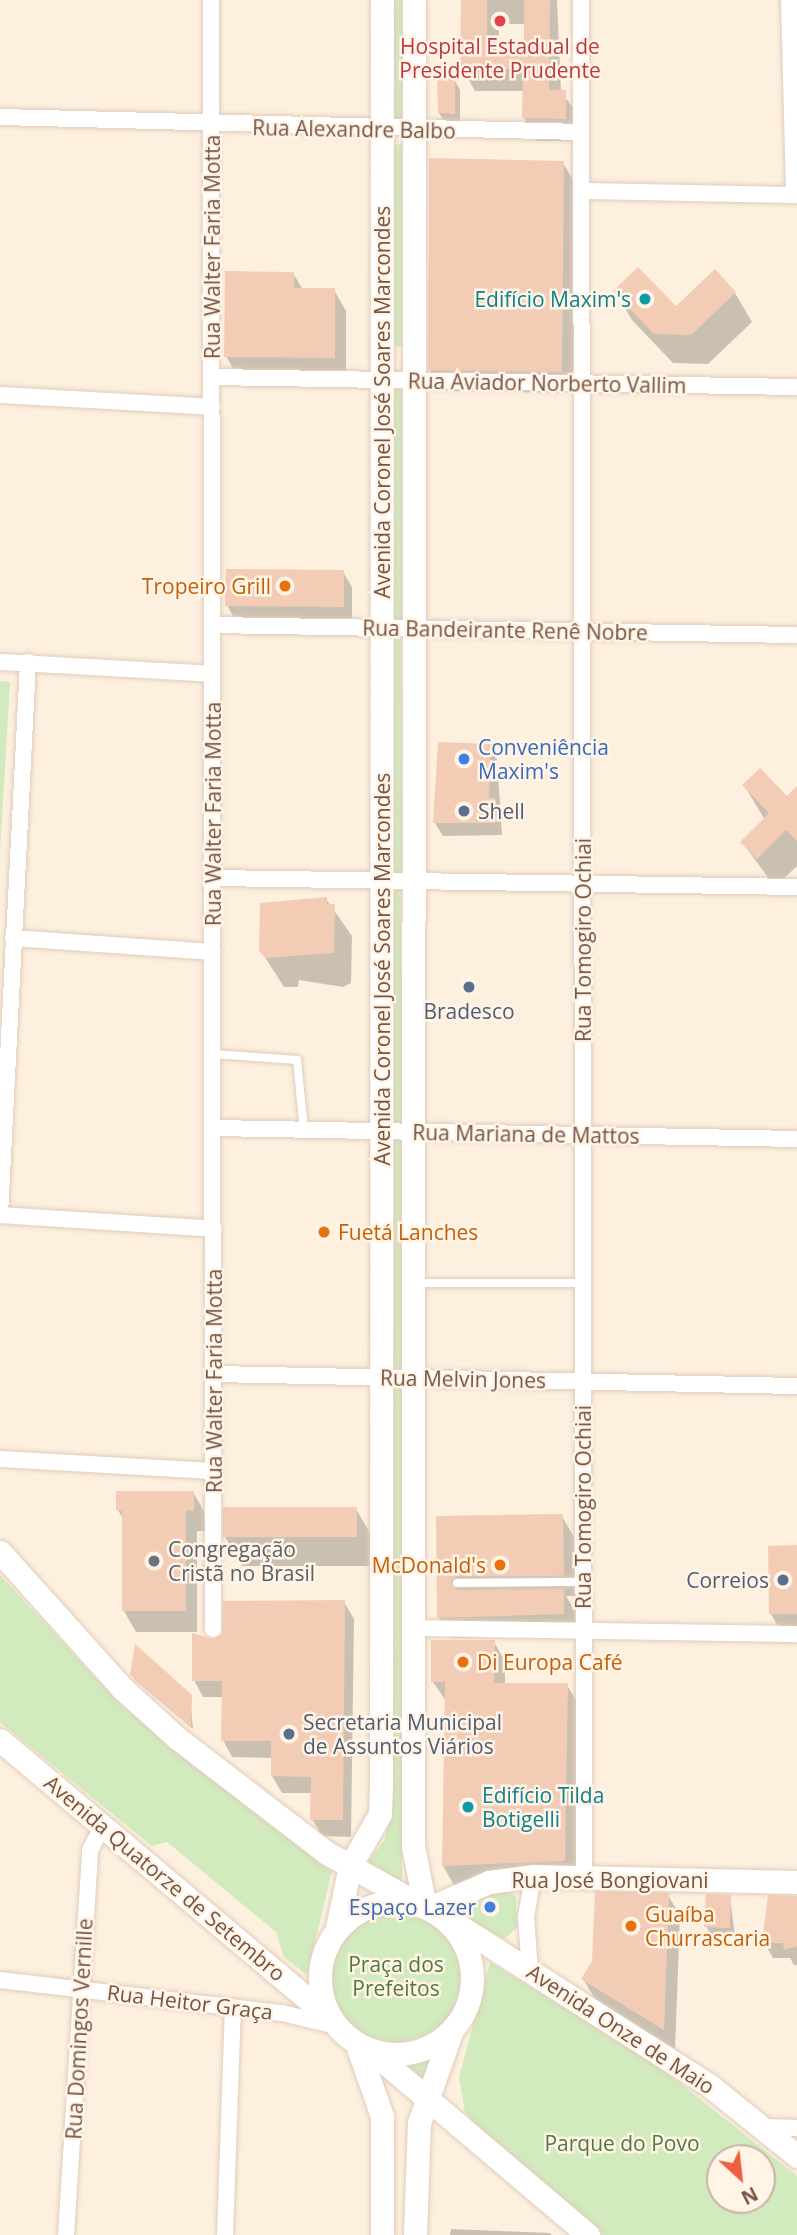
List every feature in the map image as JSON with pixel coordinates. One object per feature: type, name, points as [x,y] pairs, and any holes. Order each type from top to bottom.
[{"type":"main road","name":"Avenida Coronel José Soares Marcondes","points":[[337,1928],[350,1867],[380,1814],[382,0]]},
{"type":"main road","name":"Avenida Coronel José Soares Marcondes","points":[[414,0],[416,130],[410,629],[413,1846],[427,1908]]},
{"type":"main road","name":"Avenida Onze de Maio","points":[[0,1552],[177,1738],[350,1867],[427,1908],[530,1971],[767,2127],[797,2156]]},
{"type":"main road","name":"Avenida Quatorze de Setembro","points":[[0,1740],[333,2021]]},
{"type":"main road","name":"Rua José Bongiovani","points":[[427,1908],[489,1882],[533,1876],[797,1882]]},
{"type":"main road","points":[[415,2235],[419,2123],[428,2099],[452,2030],[467,2007],[473,1981],[463,1942],[427,1908],[364,1907],[337,1928],[318,1978],[333,2021],[428,2099],[588,2235]]},
{"type":"main road","points":[[362,2046],[405,2054],[452,2030]]},
{"type":"main road","points":[[362,2046],[382,2116],[382,2235]]},
{"type":"street","name":"Rua Walter Faria Motta","points":[[211,0],[213,1629]]},
{"type":"street","name":"Rua Tomogiro Ochiai","points":[[581,0],[584,1879]]},
{"type":"street","points":[[582,191],[795,195],[789,0]]},
{"type":"street","name":"Rua Alexandre Balbo","points":[[0,117],[211,127],[582,132]]},
{"type":"street","name":"Rua Aviador Norberto Vallim","points":[[212,377],[797,387]]},
{"type":"street","points":[[0,395],[212,407]]},
{"type":"street","name":"Rua Bandeirante Renê Nobre","points":[[212,625],[797,635]]},
{"type":"street","points":[[0,662],[212,674]]},
{"type":"street","points":[[28,662],[0,1216],[214,1229]]},
{"type":"street","points":[[213,878],[797,887]]},
{"type":"street","points":[[13,938],[213,952]]},
{"type":"street","name":"Rua Mariana de Mattos","points":[[214,1128],[797,1139]]},
{"type":"street","name":"Rua Melvin Jones","points":[[214,1374],[797,1385]]},
{"type":"street","points":[[0,1459],[214,1471]]},
{"type":"street","points":[[412,1628],[797,1634]]},
{"type":"street","name":"Rua Domingos Vernille","points":[[66,2235],[90,1850],[102,1827]]},
{"type":"street","points":[[530,1971],[526,1917],[533,1876]]},
{"type":"street","name":"Rua Heitor Graça","points":[[0,1980],[333,2021]]},
{"type":"street","points":[[225,2235],[233,2009]]},
{"type":"street","points":[[767,2127],[797,2128]]},
{"type":"lane","points":[[213,1054],[297,1060],[304,1130]]},
{"type":"lane","points":[[411,1283],[583,1283]]},
{"type":"lane","points":[[457,1583],[582,1582]]},
{"type":"green space","points":[[390,0],[403,0],[403,120],[390,120]]},
{"type":"green space","points":[[391,144],[402,145],[405,346],[392,347]]},
{"type":"green space","points":[[390,388],[402,389],[402,621],[390,620]]},
{"type":"green space","points":[[390,637],[401,637],[402,873],[390,873]]},
{"type":"green space","points":[[0,681],[10,682],[0,853]]},
{"type":"green space","points":[[390,890],[401,890],[402,1123],[390,1123]]},
{"type":"green space","points":[[391,1140],[402,1141],[402,1369],[391,1368]]},
{"type":"green space","points":[[391,1387],[402,1387],[402,1882],[368,1862],[385,1839],[390,1816]]},
{"type":"green space","points":[[0,1575],[123,1707],[332,1871],[307,1975],[284,1957],[276,1932],[167,1842],[152,1846],[0,1722]]},
{"type":"green space","points":[[508,1891],[516,1897],[517,1927],[505,1939],[464,1920],[477,1895]]},
{"type":"green space","name":"Praça dos Prefeitos","points":[[396,1910],[421,1915],[443,1929],[457,1951],[462,1976],[457,2001],[443,2023],[421,2037],[396,2042],[371,2037],[349,2023],[335,2001],[330,1976],[335,1951],[349,1929],[371,1915]]},
{"type":"green space","name":"Parque do Povo","points":[[490,1962],[658,2066],[757,2144],[706,2144],[706,2214],[776,2214],[776,2159],[797,2176],[797,2235],[603,2235],[476,2126],[465,2112],[459,2077]]},
{"type":"green space","points":[[434,2054],[425,2085],[398,2064]]},
{"type":"building","points":[[461,0],[487,0],[487,55],[524,55],[524,0],[550,0],[549,90],[566,90],[566,119],[522,118],[523,69],[460,69]]},
{"type":"building","points":[[437,77],[455,78],[455,114],[438,113]]},
{"type":"building","points":[[429,158],[564,161],[562,372],[428,370]]},
{"type":"building","name":"Edifício Maxim's","points":[[638,267],[676,306],[715,269],[736,292],[691,335],[654,334],[613,291]]},
{"type":"building","points":[[225,271],[294,272],[294,288],[335,288],[335,358],[224,357]]},
{"type":"building","name":"Tropeiro Grill","points":[[226,569],[344,570],[344,607],[225,606]]},
{"type":"building","points":[[438,742],[491,744],[489,798],[495,798],[495,823],[433,823]]},
{"type":"building","points":[[760,768],[787,796],[797,786],[797,841],[786,830],[757,859],[740,842],[769,813],[742,785]]},
{"type":"building","points":[[327,897],[327,904],[335,904],[334,953],[265,958],[259,951],[260,903]]},
{"type":"building","name":"Congregação Cristã no Brasil","points":[[116,1491],[194,1491],[194,1511],[186,1510],[186,1611],[122,1611],[122,1511],[116,1511]]},
{"type":"building","points":[[223,1507],[357,1507],[357,1537],[223,1537]]},
{"type":"building","name":"McDonald's","points":[[563,1514],[564,1576],[457,1576],[451,1582],[457,1590],[564,1589],[564,1614],[437,1618],[436,1516]]},
{"type":"building","name":"Correios","points":[[797,1545],[797,1614],[769,1614],[768,1546]]},
{"type":"building","points":[[345,1600],[343,1820],[310,1820],[311,1777],[271,1776],[271,1741],[221,1741],[222,1681],[192,1681],[192,1633],[212,1639],[222,1635],[223,1601]]},
{"type":"building","points":[[431,1640],[495,1640],[494,1683],[568,1683],[565,1861],[442,1866],[445,1682],[431,1682]]},
{"type":"building","points":[[135,1644],[192,1695],[191,1727],[130,1675]]},
{"type":"building","name":"Guaíba Churrascaria","points":[[595,1891],[669,1893],[664,2030],[581,1979],[592,1961]]},
{"type":"building","points":[[706,1894],[731,1895],[730,1928],[704,1927]]},
{"type":"building","points":[[768,1895],[797,1896],[797,1946],[784,1950],[783,1943],[762,1943]]},
{"type":"place","name":"Hospital Estadual de Presidente Prudente","points":[[500,21]]},
{"type":"place","name":"Edifício Maxim's","points":[[645,299]]},
{"type":"place","name":"Tropeiro Grill","points":[[285,586]]},
{"type":"place","name":"Conveniência Maxim's","points":[[464,759]]},
{"type":"place","name":"Shell","points":[[464,811]]},
{"type":"place","name":"Bradesco","points":[[469,987]]},
{"type":"place","name":"Fuetá Lanches","points":[[324,1232]]},
{"type":"place","name":"Congregação Cristã no Brasil","points":[[154,1561]]},
{"type":"place","name":"McDonald's","points":[[500,1565]]},
{"type":"place","name":"Correios","points":[[783,1580]]},
{"type":"place","name":"Di Europa Café","points":[[463,1662]]},
{"type":"place","name":"Secretaria Municipal de Assuntos Viários","points":[[289,1734]]},
{"type":"place","name":"Edifício Tilda Botigelli","points":[[468,1807]]},
{"type":"place","name":"Espaço Lazer","points":[[490,1907]]},
{"type":"place","name":"Guaíba Churrascaria","points":[[631,1926]]}]
